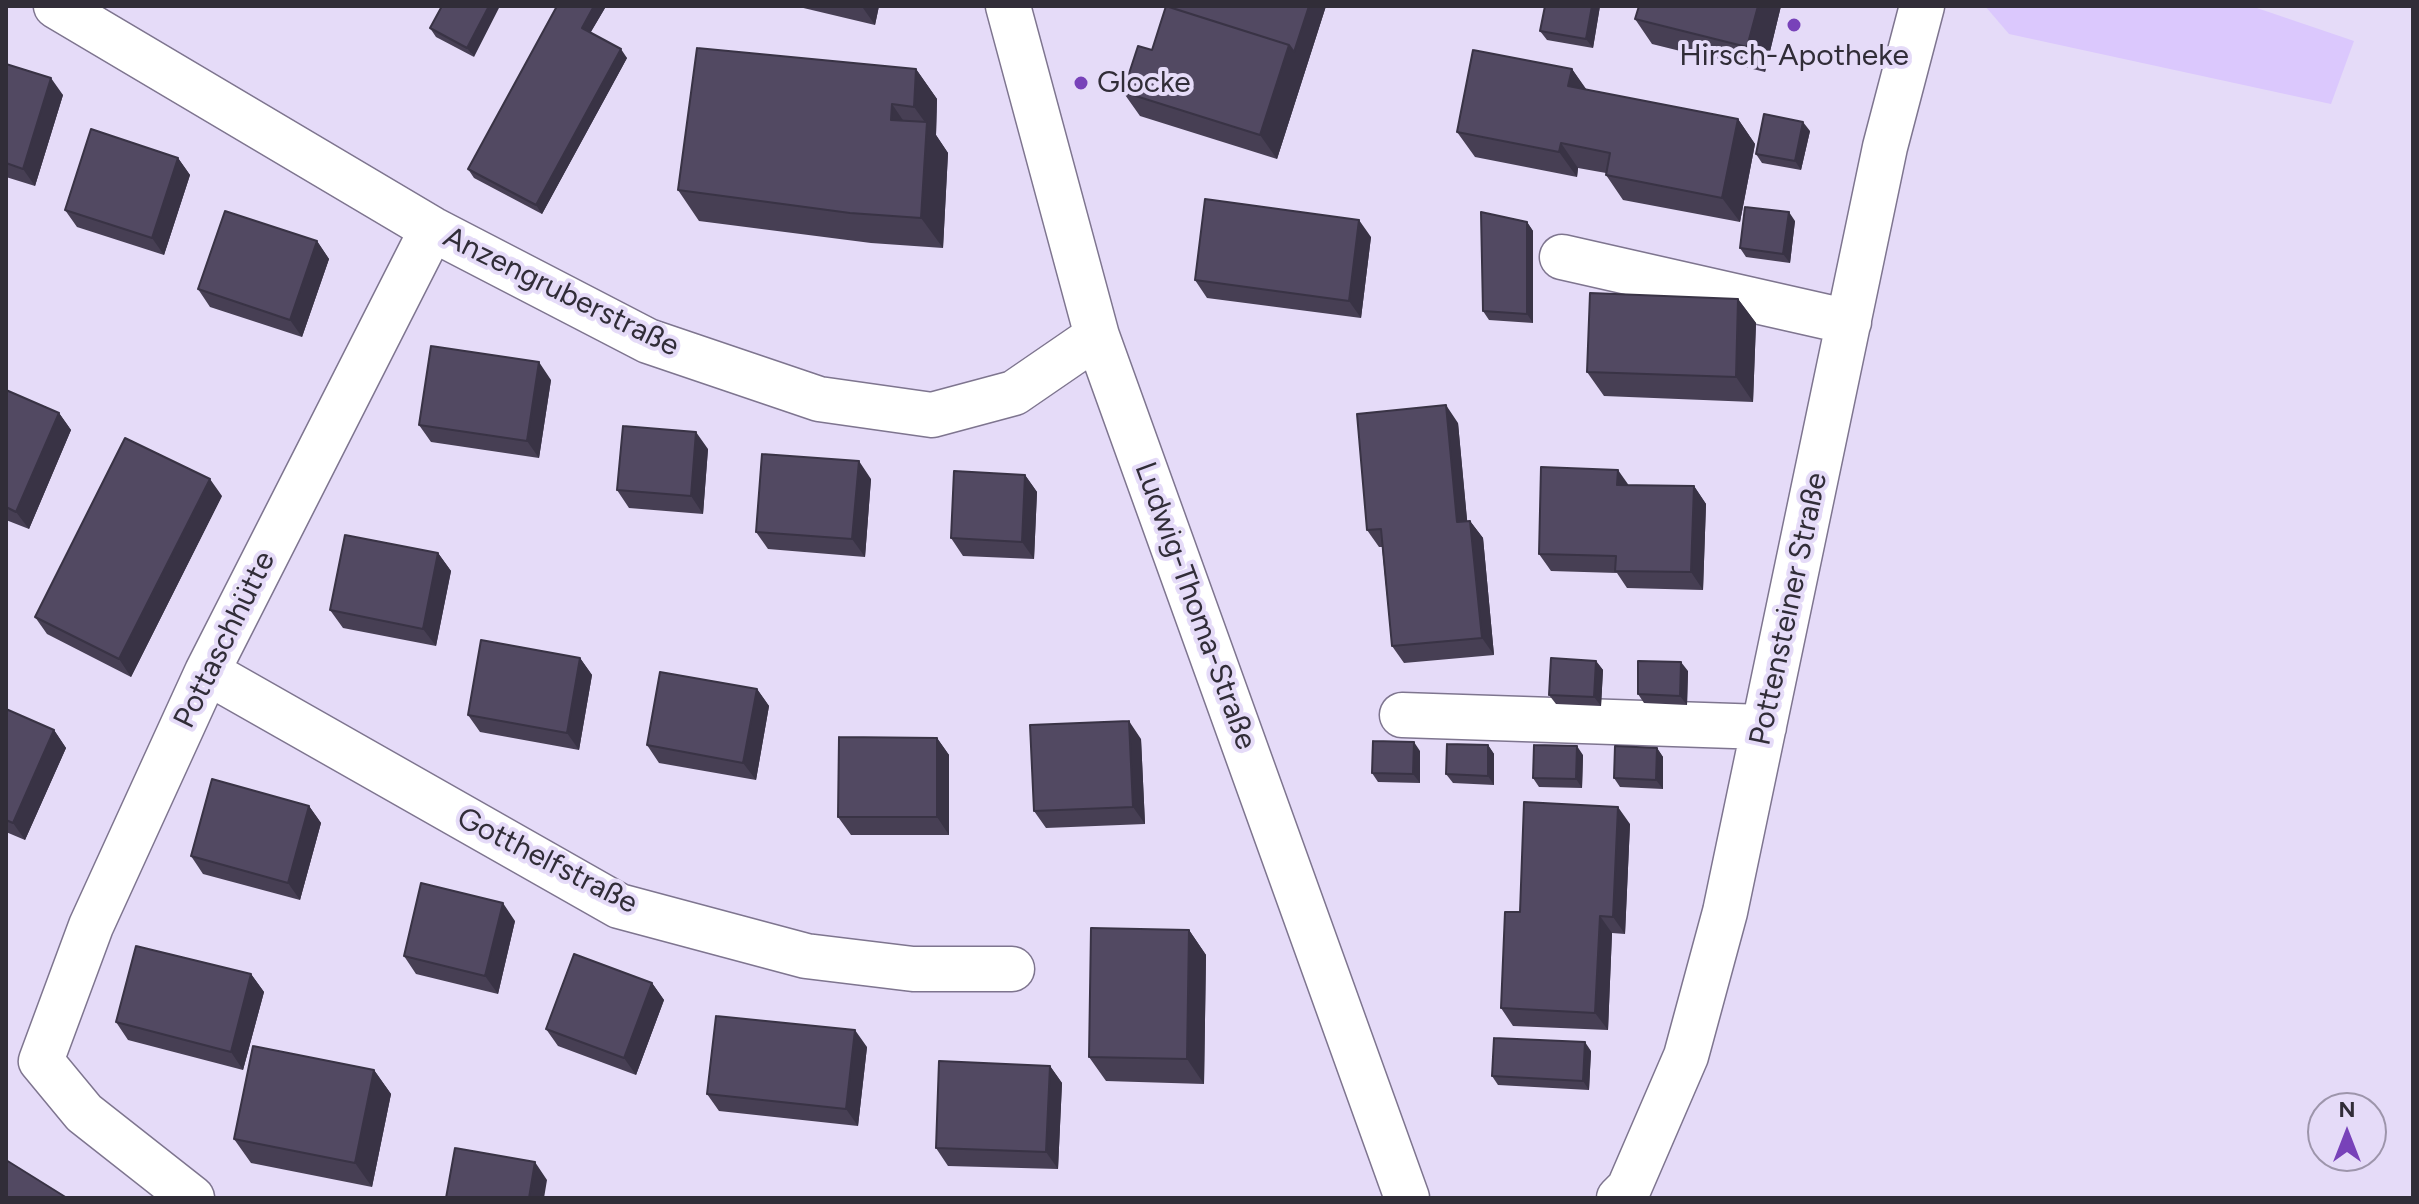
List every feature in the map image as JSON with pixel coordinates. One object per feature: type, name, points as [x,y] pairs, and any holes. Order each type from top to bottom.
[{"type":"street","name":"Anzengruberstraße","points":[[56,6],[432,229],[648,341],[819,399],[932,415],[1014,393],[1097,336]]},
{"type":"street","name":"Ludwig-Thoma-Straße","points":[[1008,6],[1097,336],[1407,1198]]},
{"type":"street","name":"Pottensteiner Straße","points":[[1619,1198],[1629,1188],[1686,1056],[1725,912],[1885,147],[1922,6]]},
{"type":"street","name":"Pottaschhütte","points":[[192,1198],[84,1113],[41,1061],[91,926],[207,672],[432,229]]},
{"type":"street","points":[[1562,257],[1849,322]]},
{"type":"street","name":"Gotthelfstraße","points":[[207,672],[619,906],[806,956],[913,969],[1012,969]]},
{"type":"street","points":[[1402,715],[1764,727]]},
{"type":"shaded area","points":[[1985,6],[2251,6],[2354,41],[2331,104],[2009,34]]},
{"type":"building","points":[[442,6],[489,6],[467,48],[430,28]]},
{"type":"building","points":[[557,6],[594,6],[582,28],[621,49],[536,205],[468,169]]},
{"type":"building","points":[[1166,6],[1289,45],[1260,135],[1123,92],[1138,46],[1152,50]]},
{"type":"building","points":[[1173,6],[1309,6],[1294,52],[1289,45]]},
{"type":"building","points":[[1545,6],[1592,6],[1586,39],[1540,31]]},
{"type":"building","points":[[1639,6],[1758,6],[1747,47],[1635,19]]},
{"type":"building","points":[[697,48],[916,69],[914,107],[892,104],[891,120],[927,122],[921,218],[850,213],[678,190]]},
{"type":"building","points":[[1473,50],[1572,69],[1568,86],[1738,119],[1722,198],[1606,175],[1610,153],[1561,143],[1559,152],[1457,132]]},
{"type":"building","points":[[6,64],[51,78],[23,169],[6,163]]},
{"type":"building","points":[[1764,114],[1803,122],[1795,161],[1756,154]]},
{"type":"building","points":[[91,129],[178,158],[152,238],[65,210]]},
{"type":"building","points":[[1205,199],[1359,220],[1349,301],[1195,280]]},
{"type":"building","points":[[1745,207],[1789,212],[1783,254],[1740,248]]},
{"type":"building","points":[[225,211],[317,241],[290,320],[198,289]]},
{"type":"building","points":[[1481,212],[1527,222],[1527,314],[1483,311]]},
{"type":"building","points":[[1590,293],[1738,299],[1736,377],[1587,372]]},
{"type":"building","points":[[431,346],[539,362],[527,441],[419,425]]},
{"type":"building","points":[[6,390],[59,413],[16,512],[6,507]]},
{"type":"building","points":[[1446,405],[1457,522],[1470,521],[1482,638],[1392,646],[1381,529],[1367,530],[1357,414]]},
{"type":"building","points":[[623,426],[696,432],[691,496],[617,490]]},
{"type":"building","points":[[125,438],[210,479],[119,659],[35,617]]},
{"type":"building","points":[[762,454],[859,461],[852,539],[756,532]]},
{"type":"building","points":[[1541,467],[1618,470],[1617,485],[1694,486],[1691,572],[1615,571],[1616,556],[1539,554]]},
{"type":"building","points":[[954,471],[1025,475],[1022,542],[951,538]]},
{"type":"building","points":[[345,535],[438,553],[423,629],[330,610]]},
{"type":"building","points":[[481,640],[580,658],[567,733],[468,715]]},
{"type":"building","points":[[1551,658],[1596,661],[1594,697],[1549,695]]},
{"type":"building","points":[[1638,661],[1681,662],[1680,696],[1638,694]]},
{"type":"building","points":[[660,672],[757,689],[743,763],[647,745]]},
{"type":"building","points":[[6,709],[54,730],[13,823],[6,820]]},
{"type":"building","points":[[1129,721],[1133,807],[1034,811],[1030,725]]},
{"type":"building","points":[[839,737],[937,738],[937,817],[838,817]]},
{"type":"building","points":[[1373,741],[1414,742],[1413,774],[1372,773]]},
{"type":"building","points":[[1447,744],[1488,745],[1488,776],[1446,774]]},
{"type":"building","points":[[1534,745],[1577,746],[1576,779],[1533,778]]},
{"type":"building","points":[[1615,746],[1657,748],[1656,780],[1614,778]]},
{"type":"building","points":[[212,779],[309,806],[288,883],[191,856]]},
{"type":"building","points":[[1524,802],[1618,807],[1613,917],[1600,916],[1595,1013],[1501,1008],[1505,912],[1520,912]]},
{"type":"building","points":[[421,883],[503,903],[485,976],[404,956]]},
{"type":"building","points":[[1091,928],[1189,930],[1187,1059],[1089,1057]]},
{"type":"building","points":[[136,946],[251,974],[231,1052],[116,1022]]},
{"type":"building","points":[[574,954],[652,983],[624,1058],[546,1029]]},
{"type":"building","points":[[716,1016],[855,1030],[846,1109],[707,1094]]},
{"type":"building","points":[[1494,1038],[1585,1042],[1583,1081],[1492,1076]]},
{"type":"building","points":[[253,1046],[374,1070],[355,1163],[234,1139]]},
{"type":"building","points":[[939,1061],[1050,1066],[1046,1152],[936,1148]]},
{"type":"building","points":[[455,1148],[535,1162],[529,1198],[446,1198]]},
{"type":"building","points":[[6,1160],[67,1198],[6,1198]]},
{"type":"place","name":"Hirsch-Apotheke","points":[[1794,25]]},
{"type":"place","name":"Glocke","points":[[1081,83]]}]
